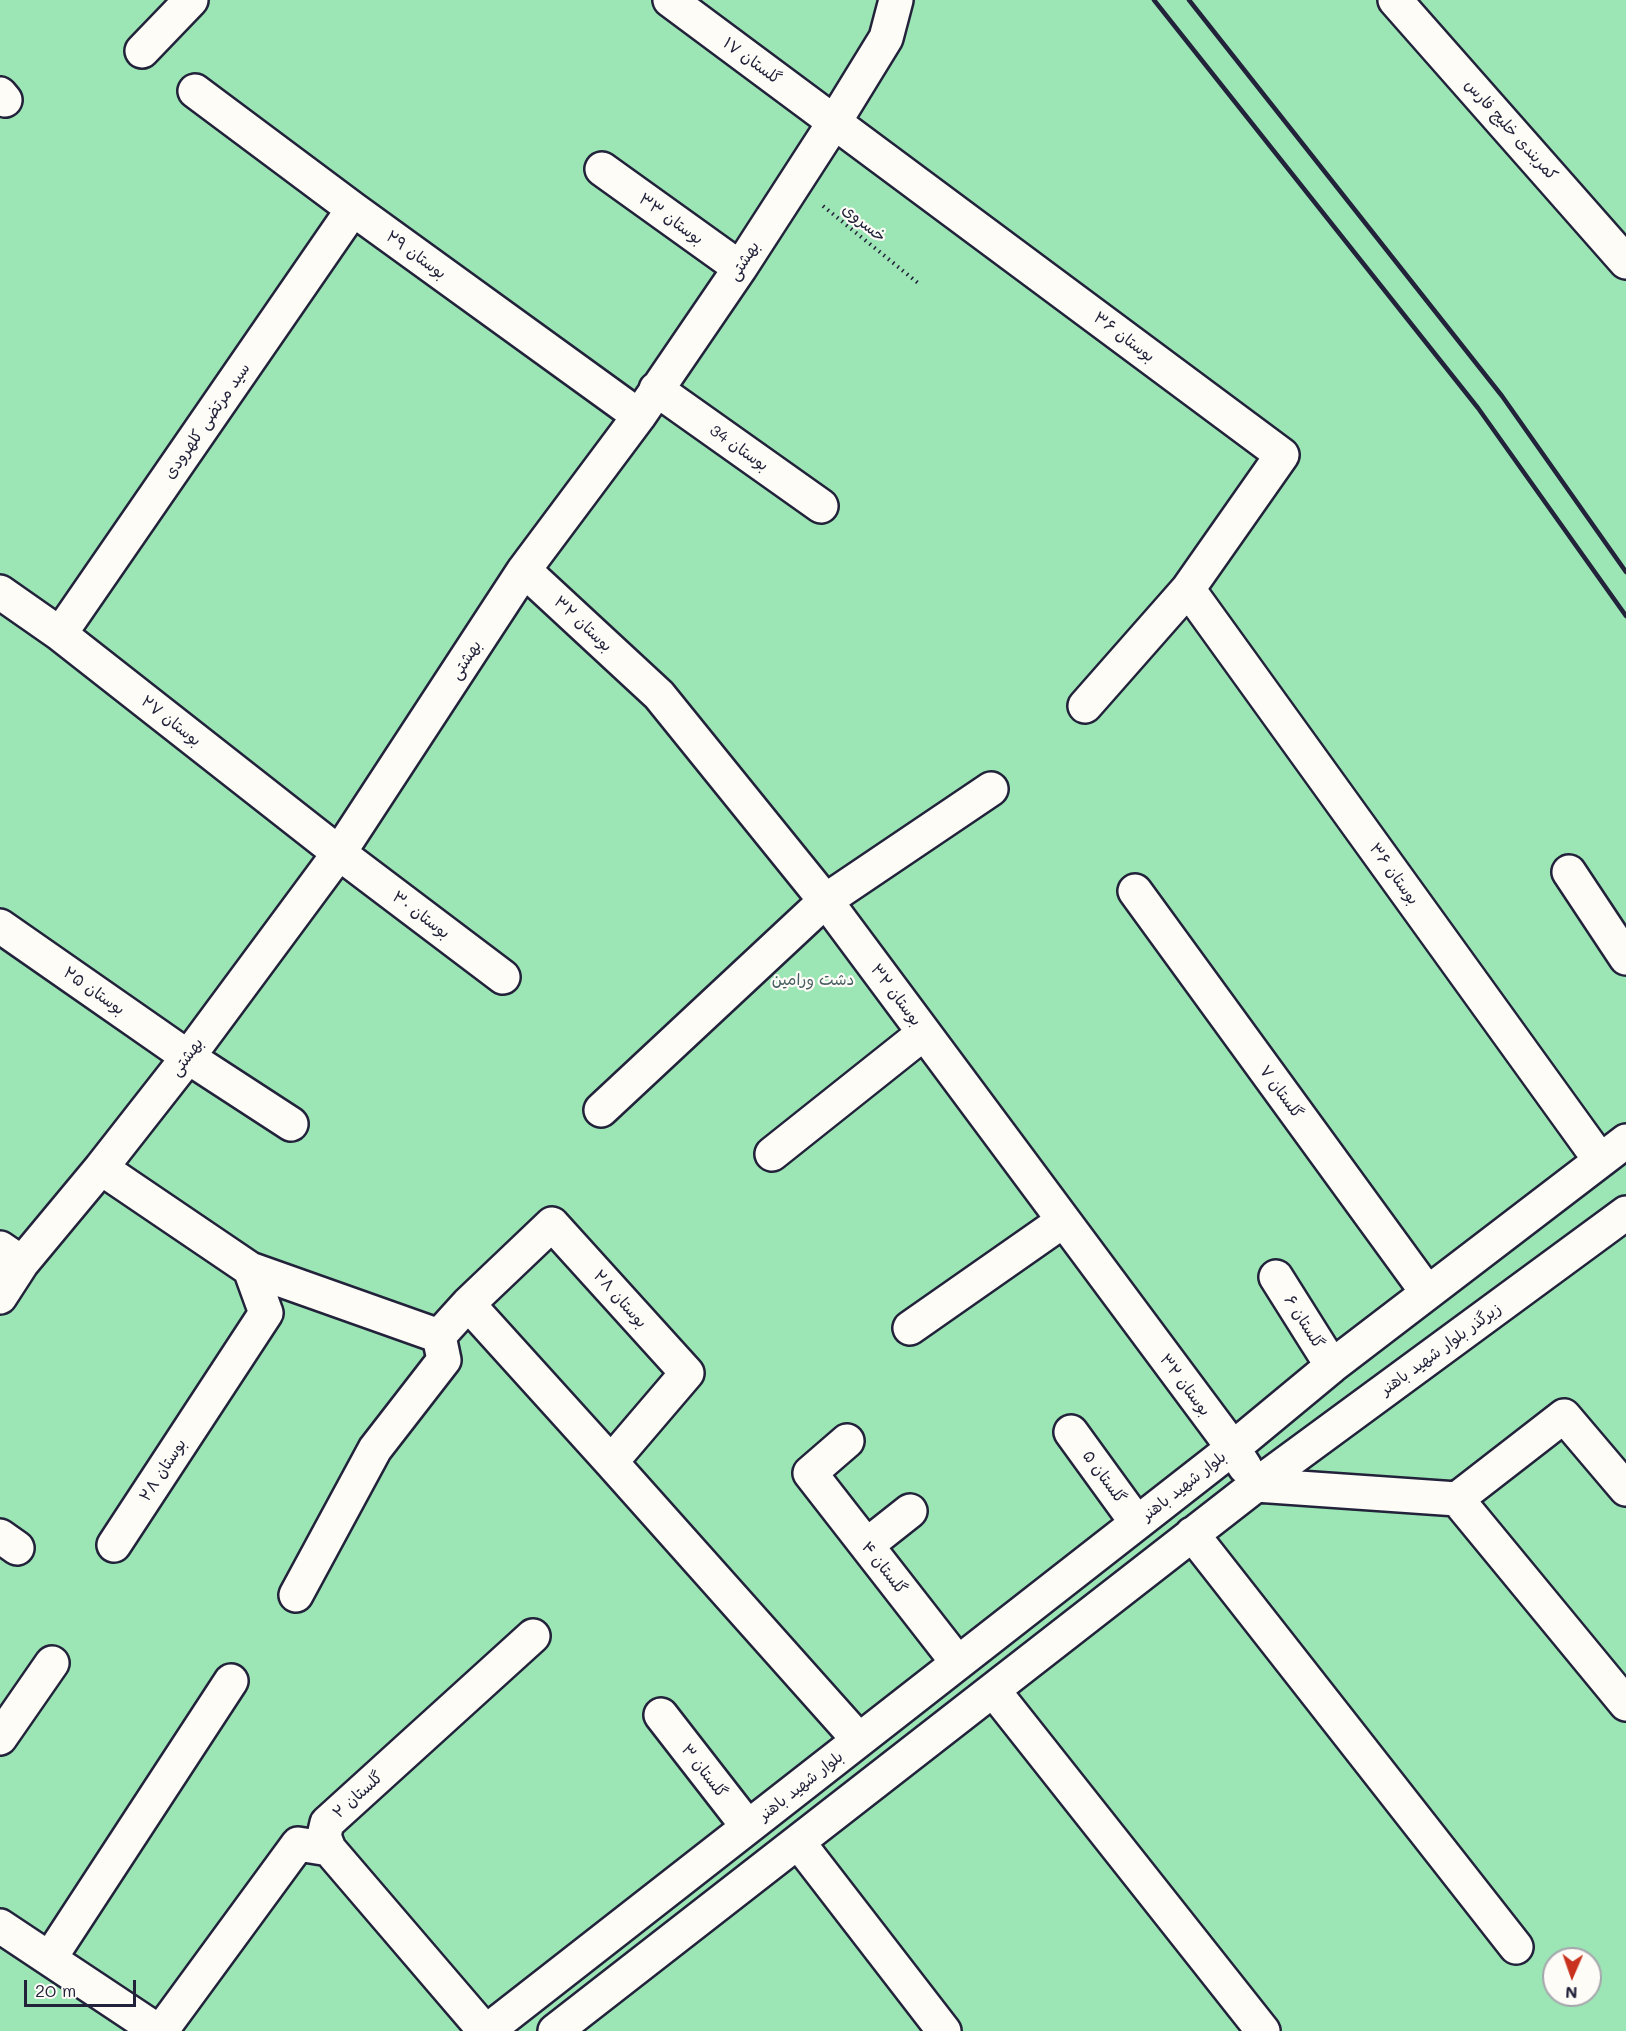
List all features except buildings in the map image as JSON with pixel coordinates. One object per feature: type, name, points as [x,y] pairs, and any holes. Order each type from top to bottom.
[{"type":"street","points":[[142,51],[191,0]]},
{"type":"street","name":"گلستان ۱۷","points":[[670,0],[835,121]]},
{"type":"street","name":"بهشتی","points":[[0,1297],[11,1256],[101,1168],[188,1057],[339,853],[524,570],[648,403],[740,268],[886,38],[896,0]]},
{"type":"street","name":"کمربندی خلیج فارس","points":[[1395,0],[1626,262]]},
{"type":"street","name":"بوستان ۲۹","points":[[195,91],[353,209],[648,403]]},
{"type":"street","name":"بوستان ۳۶","points":[[835,121],[1282,455],[1188,589],[1085,706]]},
{"type":"street","name":"بوستان ۳۳","points":[[602,169],[740,268]]},
{"type":"street","name":"سید مرتضی کلهرودی","points":[[60,634],[353,209]]},
{"type":"street","name":"بوستان 34","points":[[648,403],[821,506]]},
{"type":"street","name":"بوستان ۳۲","points":[[524,570],[659,695],[825,901],[1233,1448]]},
{"type":"street","name":"بوستان ۳۶","points":[[1188,589],[1600,1160]]},
{"type":"street","name":"بوستان ۲۷","points":[[0,592],[60,634],[339,853]]},
{"type":"street","points":[[601,1110],[825,901],[991,789]]},
{"type":"street","name":"بوستان ۳۰","points":[[339,853],[503,977]]},
{"type":"street","points":[[1569,872],[1626,958]]},
{"type":"street","name":"گلستان ۷","points":[[1135,891],[1427,1293]]},
{"type":"street","name":"بوستان ۲۵","points":[[0,926],[188,1057],[291,1124]]},
{"type":"street","points":[[772,1154],[924,1033]]},
{"type":"street","points":[[1233,1448],[1332,1366],[1626,1141]]},
{"type":"street","points":[[101,1168],[250,1269],[439,1336],[444,1360],[375,1449],[296,1595]]},
{"type":"street","name":"زیرگذر بلوار شهید باهنر","points":[[1256,1485],[1626,1213]]},
{"type":"street","points":[[910,1328],[1063,1221]]},
{"type":"street","name":"بوستان ۲۸","points":[[439,1336],[468,1304],[552,1224],[687,1373],[611,1462]]},
{"type":"street","name":"بوستان ۲۸","points":[[114,1545],[266,1313],[250,1269]]},
{"type":"street","name":"گلستان ۶","points":[[1276,1277],[1332,1366]]},
{"type":"street","points":[[468,1304],[860,1740]]},
{"type":"street","points":[[575,2025],[798,1842],[1256,1485],[1457,1499],[1564,1416],[1626,1489]]},
{"type":"street","name":"گلستان ۵","points":[[1071,1432],[1137,1523]]},
{"type":"street","name":"گلستان ۴","points":[[847,1441],[810,1473],[958,1663]]},
{"type":"street","name":"بلوار شهید باهنر","points":[[486,2031],[1233,1448],[1256,1485]]},
{"type":"street","points":[[1457,1499],[1626,1704]]},
{"type":"street","points":[[867,1545],[910,1511]]},
{"type":"street","points":[[1192,1534],[1516,1947]]},
{"type":"street","name":"گلستان ۲","points":[[329,1849],[324,1836],[327,1823],[533,1636]]},
{"type":"street","points":[[0,1738],[52,1663]]},
{"type":"street","points":[[50,1958],[231,1681]]},
{"type":"street","points":[[993,1690],[1263,2031]]},
{"type":"street","name":"گلستان ۳","points":[[661,1715],[748,1827]]},
{"type":"street","points":[[798,1842],[944,2031]]},
{"type":"street","points":[[0,1926],[159,2031],[298,1844],[329,1849],[486,2031]]},
{"type":"path","name":"خسروی","points":[[794,183],[918,283]]},
{"type":"green space","name":"دشت ورامین","points":[[0,0],[1626,0],[1626,2031],[0,2031]]},
{"type":"railway","points":[[1154,0],[1478,408],[1626,616]]},
{"type":"railway","points":[[1189,0],[1502,396],[1626,572]]}]
